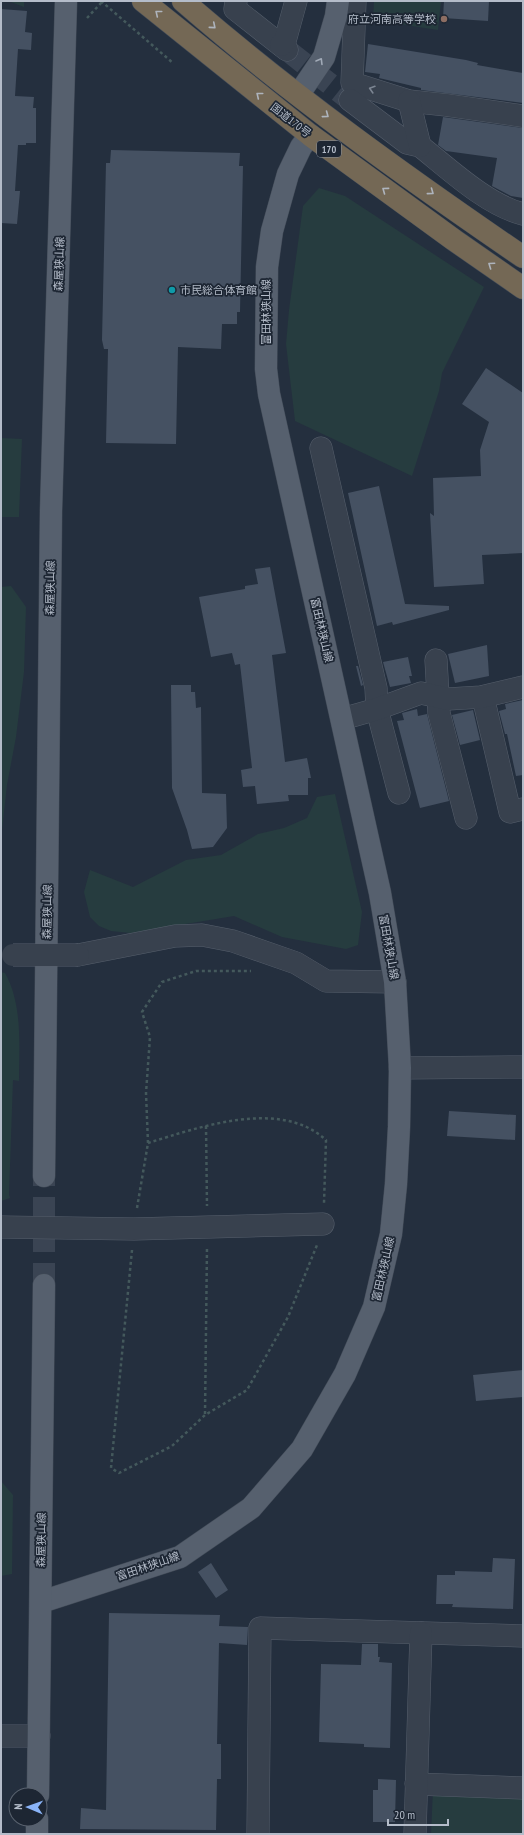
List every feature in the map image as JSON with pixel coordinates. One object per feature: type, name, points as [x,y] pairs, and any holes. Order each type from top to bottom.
[{"type":"highway","name":"国道170号","points":[[143,1],[310,135],[454,240],[523,288]]},
{"type":"highway","name":"170","points":[[183,1],[247,54],[390,163],[523,257]]},
{"type":"main road","name":"森屋狭山線","points":[[44,1176],[51,511],[66,1]]},
{"type":"main road","points":[[299,94],[324,57],[336,16],[338,1]]},
{"type":"main road","name":"富田林狭山線","points":[[40,1602],[180,1557],[251,1508],[302,1449],[345,1374],[374,1307],[391,1234],[399,1126],[400,1068],[395,982],[380,893],[269,394],[266,369],[266,287],[267,266],[272,231],[293,161],[310,135]]},
{"type":"main road","name":"森屋狭山線","points":[[38,1787],[44,1285]]},
{"type":"street","points":[[236,1],[235,9],[284,47],[296,1]]},
{"type":"street","points":[[355,1],[352,83],[409,101],[446,104],[523,116]]},
{"type":"street","points":[[350,100],[407,143],[420,146],[492,202],[523,214]]},
{"type":"street","points":[[409,101],[420,146]]},
{"type":"street","points":[[321,448],[376,688],[377,709],[400,792]]},
{"type":"street","points":[[436,660],[439,713],[466,818]]},
{"type":"street","points":[[342,719],[377,709],[421,693],[448,700],[483,696],[523,687]]},
{"type":"street","points":[[483,696],[510,812],[523,809]]},
{"type":"street","points":[[7,954],[78,955],[175,936],[202,935],[234,941],[296,963],[326,981],[376,984],[395,982]]},
{"type":"street","points":[[400,1068],[523,1067]]},
{"type":"street","points":[[1,1227],[134,1229],[323,1224]]},
{"type":"street","points":[[258,1834],[260,1628],[523,1636]]},
{"type":"street","points":[[415,1834],[421,1633]]},
{"type":"street","points":[[1,1736],[39,1736]]},
{"type":"street","points":[[416,1784],[523,1788]]},
{"type":"path","points":[[87,26],[88,18],[101,1],[173,63]]},
{"type":"path","points":[[148,1143],[206,1126],[233,1120],[278,1118],[315,1130],[326,1140],[323,1224],[288,1317],[247,1390],[205,1414],[172,1446],[119,1473],[111,1468],[134,1229],[148,1143],[146,1093],[150,1037],[142,1012],[162,982],[196,971],[249,970],[257,972]]},
{"type":"path","points":[[205,1414],[207,1228],[206,1126]]},
{"type":"green space","points":[[1,1],[24,1],[24,7],[11,2]]},
{"type":"green space","points":[[374,1],[441,1],[438,30],[373,20]]},
{"type":"green space","points":[[319,188],[345,196],[484,287],[442,373],[439,391],[412,476],[295,421],[286,344],[289,310],[303,206]]},
{"type":"green space","points":[[1,438],[22,439],[19,517],[1,517]]},
{"type":"green space","points":[[11,586],[26,607],[24,672],[16,737],[7,785],[1,839],[1,587]]},
{"type":"green space","points":[[335,794],[362,912],[358,945],[346,949],[282,937],[234,916],[131,933],[111,931],[99,926],[90,917],[84,892],[90,870],[133,887],[186,860],[221,855],[258,834],[284,828],[307,818],[317,797]]},
{"type":"green space","points":[[1,972],[5,973],[15,998],[19,1026],[19,1081],[13,1080],[10,1198],[1,1201]]},
{"type":"green space","points":[[1,1481],[13,1495],[12,1574],[1,1576]]},
{"type":"green space","points":[[433,1789],[523,1792],[523,1834],[431,1834]]},
{"type":"building","points":[[444,1],[489,1],[488,21],[443,18]]},
{"type":"building","points":[[1,9],[27,11],[25,32],[32,33],[31,50],[18,49],[15,96],[34,97],[33,108],[36,108],[36,143],[18,145],[15,191],[20,191],[17,224],[1,223]]},
{"type":"building","points":[[368,44],[466,60],[478,63],[477,65],[523,73],[523,103],[421,90],[421,88],[379,78],[380,74],[365,72]]},
{"type":"building","points":[[443,117],[523,128],[523,198],[511,196],[492,186],[497,158],[446,151],[438,145]]},
{"type":"building","name":"市民総合体育館","points":[[111,150],[240,153],[239,166],[243,166],[240,312],[237,312],[237,324],[222,324],[221,349],[178,347],[176,444],[106,443],[108,349],[104,349],[102,340],[106,163],[110,163]]},
{"type":"building","points":[[486,368],[523,393],[523,553],[482,555],[484,584],[434,587],[430,513],[434,516],[433,478],[481,476],[480,450],[489,422],[462,404]]},
{"type":"building","points":[[379,486],[405,604],[449,606],[449,610],[393,625],[392,622],[377,626],[348,493]]},
{"type":"building","points":[[270,567],[286,653],[272,655],[285,762],[307,758],[311,778],[308,778],[308,795],[288,795],[289,801],[257,804],[255,786],[243,787],[241,770],[252,768],[240,664],[235,665],[232,653],[211,657],[199,597],[245,589],[245,586],[258,584],[255,569]]},
{"type":"building","points":[[487,645],[489,676],[455,683],[448,654]]},
{"type":"building","points":[[408,657],[412,676],[409,676],[411,683],[390,687],[383,662]]},
{"type":"building","points":[[356,666],[358,666],[363,685],[361,686]]},
{"type":"building","points":[[171,685],[191,685],[191,692],[195,692],[196,708],[201,707],[202,793],[226,794],[227,828],[213,847],[192,849],[172,788]]},
{"type":"building","points":[[523,700],[523,775],[516,776],[507,734],[505,734],[499,711],[506,709],[505,704]]},
{"type":"building","points":[[417,709],[418,716],[427,714],[449,801],[420,808],[397,721],[404,720],[402,713]]},
{"type":"building","points":[[473,710],[480,740],[460,745],[452,715]]},
{"type":"building","points":[[449,1111],[516,1115],[515,1140],[447,1136]]},
{"type":"building","points":[[523,1370],[523,1397],[476,1401],[473,1375]]},
{"type":"building","points":[[493,1558],[515,1559],[513,1609],[452,1607],[453,1604],[436,1604],[437,1575],[455,1575],[455,1571],[492,1572]]},
{"type":"building","points":[[211,1563],[228,1590],[216,1598],[198,1572]]},
{"type":"building","points":[[109,1613],[220,1615],[219,1626],[248,1627],[247,1645],[219,1643],[217,1744],[221,1744],[221,1779],[217,1779],[216,1830],[80,1829],[81,1808],[106,1810]]},
{"type":"building","points":[[362,1644],[378,1644],[378,1657],[380,1657],[379,1662],[392,1663],[390,1748],[364,1747],[364,1744],[319,1742],[321,1664],[361,1665]]},
{"type":"building","points":[[378,1779],[396,1780],[395,1822],[373,1822],[373,1790],[378,1790]]},
{"type":"tunnel","points":[[287,50],[350,100]]},
{"type":"tunnel","points":[[44,1176],[44,1285]]},
{"type":"place","name":"府立河南高等学校","points":[[444,19]]},
{"type":"place","name":"市民総合体育館","points":[[172,290]]}]
